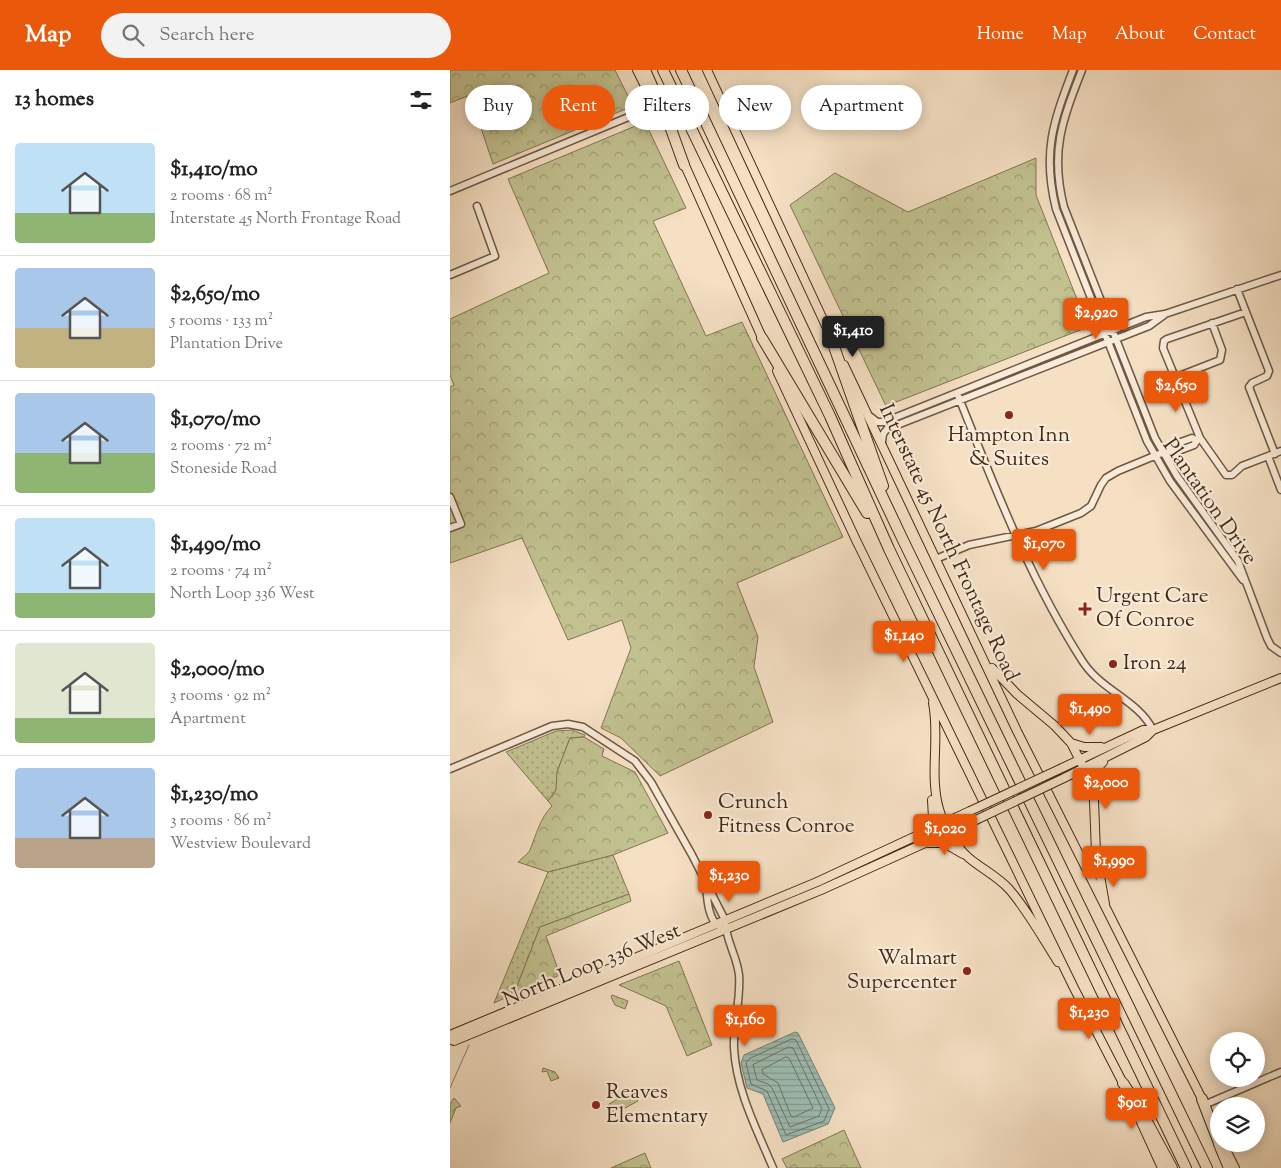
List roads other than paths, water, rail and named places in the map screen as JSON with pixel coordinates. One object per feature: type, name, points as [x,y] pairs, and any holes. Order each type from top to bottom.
[{"type":"highway","points":[[645,70],[671,129],[684,165]]},
{"type":"highway","points":[[663,70],[830,416],[889,549],[1186,1168]]},
{"type":"highway","points":[[681,70],[902,538],[1206,1168]]},
{"type":"highway","points":[[762,338],[889,549]]},
{"type":"highway","points":[[831,338],[902,538]]},
{"type":"highway","points":[[1123,1083],[1140,1109],[1172,1168]]},
{"type":"highway","points":[[1203,1102],[1210,1120]]},
{"type":"highway","points":[[1223,1152],[1229,1168]]},
{"type":"main road","points":[[637,70],[644,85]]},
{"type":"main road","name":"Interstate 45 North Frontage Road","points":[[707,70],[936,559],[1106,911],[1210,1116]]},
{"type":"main road","points":[[667,130],[856,540],[1074,988],[1123,1083],[1162,1168]]},
{"type":"main road","points":[[982,654],[997,675],[1056,726],[1071,743],[1092,789]]},
{"type":"main road","name":"North Loop 336 West","points":[[450,1039],[454,1042],[715,924],[817,882],[922,835],[945,822],[1106,746],[1143,730],[1153,730],[1281,678]]},
{"type":"main road","points":[[922,835],[934,812],[930,780],[934,764],[937,732],[931,691]]},
{"type":"main road","name":"North Loop 336 West","points":[[450,1035],[725,930],[976,820],[1108,757],[1146,737],[1153,730]]},
{"type":"main road","points":[[1071,743],[1084,747],[1106,746]]},
{"type":"main road","points":[[1106,911],[1097,860],[1092,789],[1096,771],[1108,757]]},
{"type":"main road","points":[[934,764],[937,800],[950,832],[968,858]]},
{"type":"main road","points":[[925,843],[944,843],[1006,886],[1020,902],[1074,988]]},
{"type":"main road","points":[[1227,1152],[1235,1168]]},
{"type":"street","name":"Plantation Drive","points":[[1073,70],[1052,134],[1049,154],[1050,186],[1056,209],[1131,403],[1155,456],[1231,565],[1246,583]]},
{"type":"street","name":"Plantation Drive","points":[[1082,70],[1062,128],[1057,154],[1058,185],[1064,207],[1139,400],[1166,451],[1238,561],[1267,638],[1271,646],[1281,653]]},
{"type":"street","points":[[450,191],[625,118]]},
{"type":"street","points":[[1049,154],[1057,154]]},
{"type":"street","points":[[450,275],[496,256],[476,206]]},
{"type":"street","points":[[871,417],[877,422],[884,422],[1113,330],[1281,275]]},
{"type":"street","points":[[1238,289],[1269,371],[1267,376],[1252,383],[1250,390],[1275,454],[1281,490]]},
{"type":"street","points":[[1246,312],[1164,341],[1163,348],[1198,439],[1226,475],[1232,475],[1242,466],[1275,454]]},
{"type":"street","points":[[882,442],[883,434],[887,429],[1149,326],[1165,314]]},
{"type":"street","points":[[1174,378],[1220,360],[1222,350],[1212,323]]},
{"type":"street","points":[[956,393],[1026,562],[1060,624],[1092,675],[1140,711],[1153,730]]},
{"type":"street","points":[[936,559],[969,545],[1016,537],[1081,513],[1091,506],[1106,478],[1166,451],[1170,446],[1183,445],[1192,438],[1198,439]]},
{"type":"street","points":[[450,497],[461,524],[450,528]]},
{"type":"street","points":[[450,768],[552,726],[568,724],[583,727],[635,761],[650,782],[725,920],[725,930],[736,961],[740,988],[734,1040],[737,1072],[752,1117],[773,1168]]},
{"type":"street","points":[[706,884],[708,900],[715,924],[725,930]]},
{"type":"street","points":[[1203,1102],[1281,1072]]},
{"type":"water","points":[[795,1032],[798,1033],[835,1108],[828,1124],[783,1142],[763,1094],[747,1088],[741,1063],[744,1055]]},
{"type":"waterway","points":[[450,1088],[469,1045]]},
{"type":"place","name":"Hampton Inn & Suites","points":[[1009,415]]},
{"type":"place","name":"Urgent Care Of Conroe","points":[[1085,609]]},
{"type":"place","name":"Iron 24","points":[[1113,664]]},
{"type":"place","name":"Crunch Fitness Conroe","points":[[708,815]]},
{"type":"place","name":"Walmart Supercenter","points":[[967,971]]},
{"type":"place","name":"Reaves Elementary","points":[[596,1105]]}]
